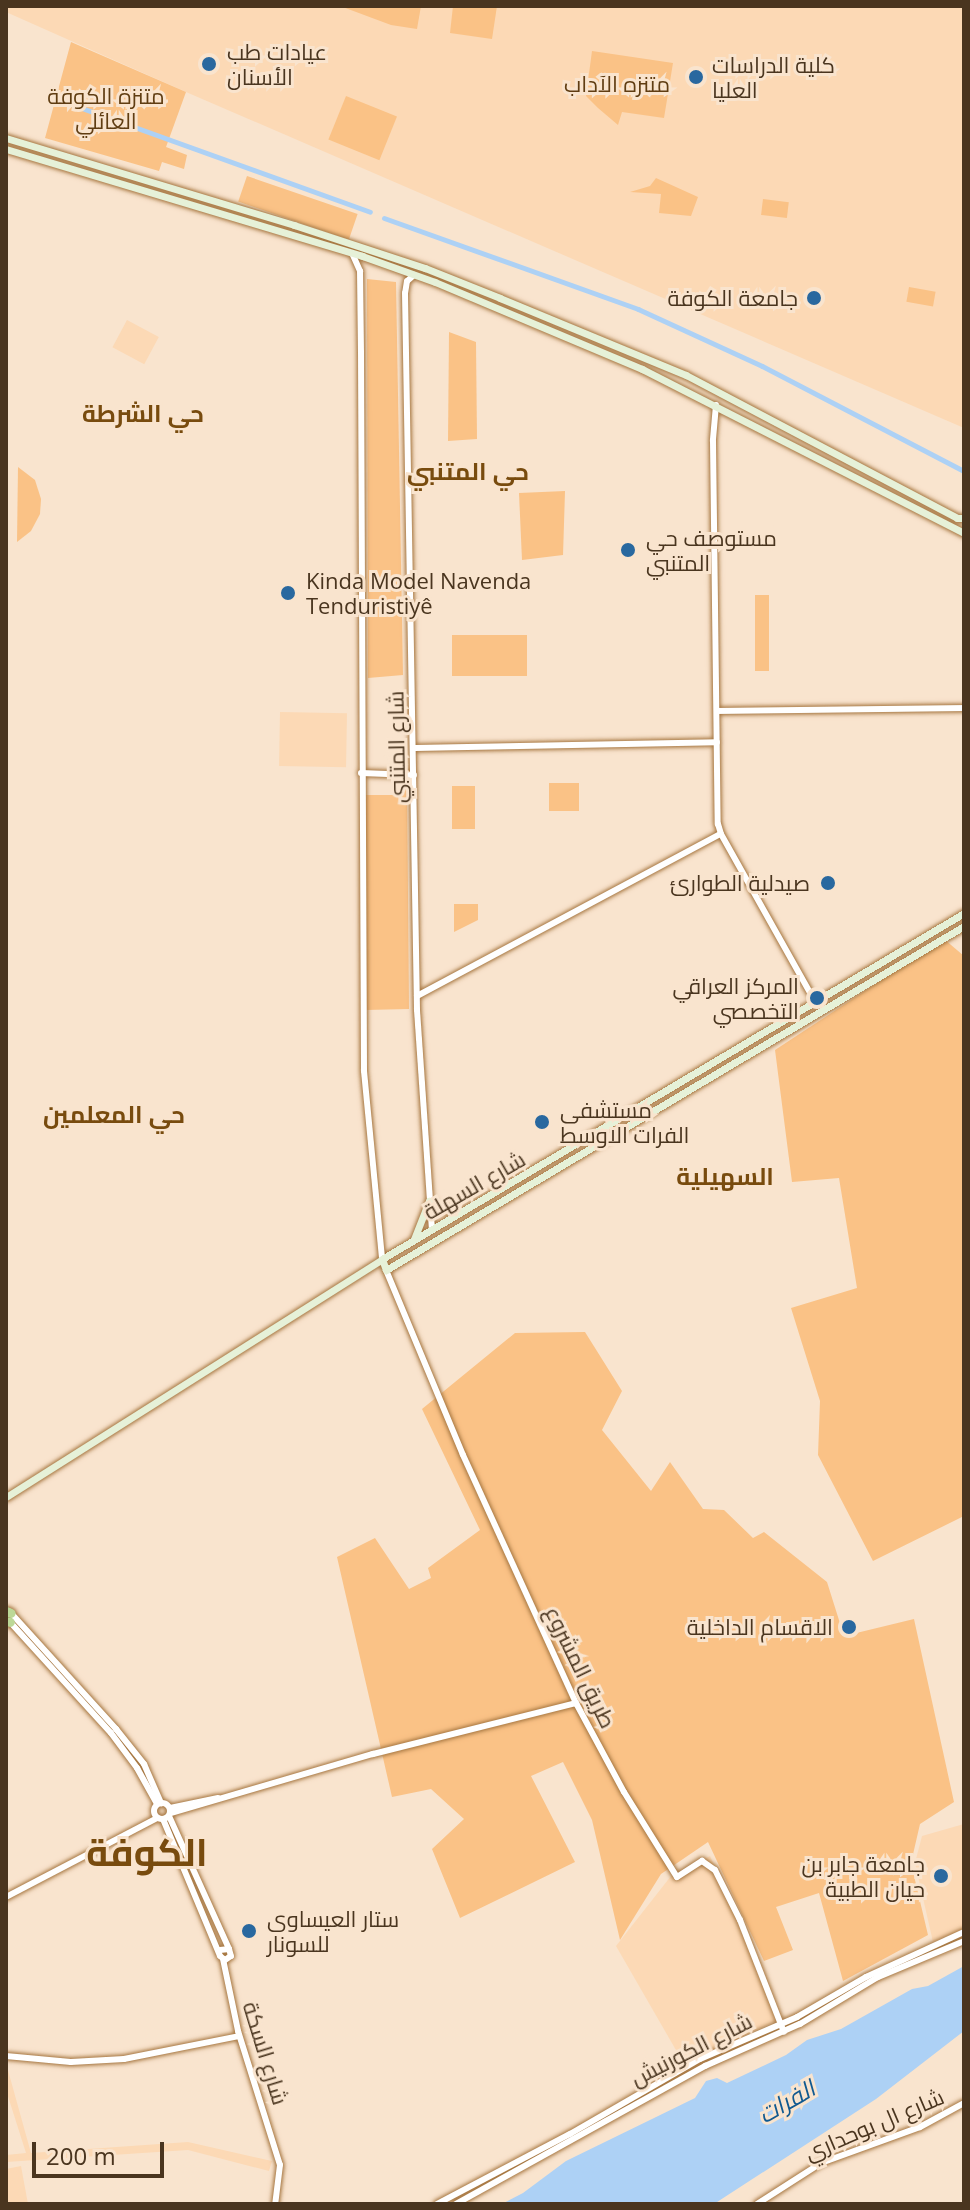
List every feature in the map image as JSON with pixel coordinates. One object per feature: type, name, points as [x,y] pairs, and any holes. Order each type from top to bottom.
[{"type":"main road","points":[[6,138],[370,259],[634,365],[963,532]]},
{"type":"main road","points":[[6,149],[213,205],[425,268],[652,361],[964,518]]},
{"type":"main road","points":[[634,365],[637,355]]},
{"type":"main road","points":[[646,371],[644,365],[652,361]]},
{"type":"main road","name":"شارع السهلة","points":[[6,1497],[382,1259],[964,913]]},
{"type":"main road","name":"شارع السهلة","points":[[386,1270],[964,926]]},
{"type":"main road","points":[[650,1102],[655,1111]]},
{"type":"main road","points":[[413,1241],[429,1201],[441,1208],[465,1211]]},
{"type":"main road","name":"طريق المشروع","points":[[382,1259],[386,1270]]},
{"type":"street","points":[[352,253],[360,271]]},
{"type":"street","points":[[360,271],[364,262],[370,259]]},
{"type":"street","name":"شارع المتنبي","points":[[392,267],[400,277],[405,293]]},
{"type":"street","name":"شارع المتنبي","points":[[360,271],[364,1071],[382,1259]]},
{"type":"street","name":"شارع المتنبي","points":[[414,275],[407,281],[405,293],[417,996],[432,1229]]},
{"type":"street","points":[[716,405],[713,457],[721,834],[816,1003]]},
{"type":"street","points":[[718,711],[964,708]]},
{"type":"street","points":[[415,748],[717,742]]},
{"type":"street","points":[[361,773],[414,775]]},
{"type":"street","points":[[417,996],[721,834]]},
{"type":"street","name":"طريق المشروع","points":[[386,1270],[463,1455],[576,1703],[624,1792],[677,1877],[702,1861],[715,1870],[740,1920],[784,2032]]},
{"type":"street","points":[[8,1615],[111,1733],[159,1803],[220,1950],[229,1949]]},
{"type":"street","points":[[6,1895],[164,1815],[576,1703]]},
{"type":"street","points":[[159,1803],[229,1949],[231,1956],[223,1959]]},
{"type":"street","name":"شارع الكورنيش","points":[[437,2204],[593,2122],[700,2059],[781,2024],[964,1932]]},
{"type":"street","name":"شارع الكورنيش","points":[[456,2204],[705,2066],[784,2032],[842,2002],[877,1975],[964,1941]]},
{"type":"street","name":"شارع السكة","points":[[220,1950],[239,2036],[280,2165],[275,2204]]},
{"type":"street","points":[[6,2056],[71,2062],[124,2059],[239,2036]]},
{"type":"street","name":"شارع ال بوحداري","points":[[757,2204],[821,2163],[932,2122],[964,2103]]},
{"type":"street","points":[[504,2167],[509,2175]]},
{"type":"street","points":[[493,2173],[496,2182]]},
{"type":"shaded area","name":"جامعة الكوفة","points":[[6,6],[964,6],[964,428],[186,92],[6,12]]},
{"type":"shaded area","points":[[127,320],[159,337],[144,364],[112,347]]},
{"type":"shaded area","points":[[280,712],[347,713],[346,767],[279,766]]},
{"type":"shaded area","name":"جامعة جابر بن حيان الطبية","points":[[964,1824],[964,1929],[933,1942],[915,1863],[922,1836]]},
{"type":"shaded area","points":[[710,1856],[782,2018],[684,2064],[616,1946],[671,1876]]},
{"type":"shaded area","points":[[6,2063],[31,2153],[188,2142],[272,2161],[269,2171],[188,2150],[6,2162],[6,2155],[26,2153],[6,2090]]},
{"type":"shaded area","points":[[21,2166],[28,2204],[6,2204],[6,2169]]},
{"type":"green space","points":[[340,6],[421,6],[417,29],[391,25]]},
{"type":"green space","points":[[453,6],[497,6],[492,39],[450,33]]},
{"type":"green space","name":"متنزة الكوفة العائلي","points":[[71,42],[186,92],[166,147],[187,155],[184,169],[162,162],[159,171],[45,138]]},
{"type":"green space","name":"متنزه الآداب","points":[[592,51],[673,63],[664,118],[622,112],[618,125],[598,108],[586,96]]},
{"type":"green space","points":[[346,96],[397,117],[379,160],[328,140]]},
{"type":"green space","points":[[247,176],[358,214],[349,240],[238,202]]},
{"type":"green space","points":[[656,178],[698,197],[691,216],[659,213],[661,194],[630,192],[650,186]]},
{"type":"green space","points":[[763,199],[789,202],[787,218],[761,215]]},
{"type":"green space","points":[[367,279],[396,282],[403,675],[368,678]]},
{"type":"green space","points":[[909,287],[936,292],[933,306],[906,302]]},
{"type":"green space","points":[[449,332],[476,342],[477,439],[448,441]]},
{"type":"green space","points":[[18,467],[35,480],[41,499],[40,514],[31,531],[17,542]]},
{"type":"green space","points":[[565,491],[563,555],[522,560],[519,493]]},
{"type":"green space","points":[[755,595],[769,595],[769,671],[755,671]]},
{"type":"green space","points":[[452,635],[527,635],[527,676],[452,676]]},
{"type":"green space","points":[[407,779],[409,1009],[366,1010],[365,795],[398,795],[398,780]]},
{"type":"green space","points":[[549,783],[579,783],[579,811],[549,811]]},
{"type":"green space","points":[[452,786],[475,786],[475,829],[452,829]]},
{"type":"green space","points":[[454,904],[478,904],[478,920],[454,932]]},
{"type":"green space","points":[[944,939],[964,956],[964,1516],[873,1561],[818,1455],[820,1401],[791,1308],[857,1288],[839,1178],[792,1182],[775,1050]]},
{"type":"green space","points":[[585,1332],[622,1391],[602,1430],[651,1491],[670,1462],[703,1509],[724,1510],[753,1538],[764,1532],[827,1582],[844,1636],[914,1619],[954,1802],[920,1824],[911,1863],[928,1935],[843,1981],[819,1893],[776,1907],[793,1950],[764,1961],[708,1842],[661,1874],[620,1940],[592,1820],[563,1762],[531,1776],[575,1862],[460,1918],[432,1849],[464,1819],[431,1789],[392,1797],[337,1557],[375,1538],[409,1589],[431,1578],[428,1568],[480,1530],[422,1409],[515,1333]]},
{"type":"water","name":"الفرات","points":[[964,1966],[964,2031],[876,2099],[714,2204],[502,2204],[523,2193],[566,2161],[695,2098],[706,2081],[717,2078],[727,2083],[786,2055],[807,2040],[841,2029],[912,1989],[928,1986]]},
{"type":"waterway","points":[[65,102],[370,212]]},
{"type":"waterway","points":[[384,218],[638,309],[762,366],[964,471]]},
{"type":"place","name":"عيادات طب الأسنان","points":[[209,64]]},
{"type":"place","name":"كلية الدراسات العليا","points":[[696,77]]},
{"type":"place","name":"جامعة الكوفة","points":[[814,298]]},
{"type":"place","name":"مستوصف حي المتنبي","points":[[628,550]]},
{"type":"place","name":"Kinda Model Navenda Tenduristiyê","points":[[288,593]]},
{"type":"place","name":"صيدلية الطوارئ","points":[[828,883]]},
{"type":"place","name":"المركز العراقي التخصصي","points":[[817,998]]},
{"type":"place","name":"مستشفى الفرات الاوسط","points":[[542,1122]]},
{"type":"place","name":"الاقسام الداخلية","points":[[849,1627]]},
{"type":"place","name":"جامعة جابر بن حيان الطبية","points":[[941,1876]]},
{"type":"place","name":"ستار العيساوي للسونار","points":[[249,1931]]},
{"type":"district","name":"حي الشرطة","points":[[143,413]]},
{"type":"district","name":"حي المتنبي","points":[[468,471]]},
{"type":"district","name":"حي المعلمين","points":[[114,1114]]},
{"type":"district","name":"السهيلية","points":[[725,1176]]},
{"type":"district","name":"الكوفة","points":[[147,1852]]}]
